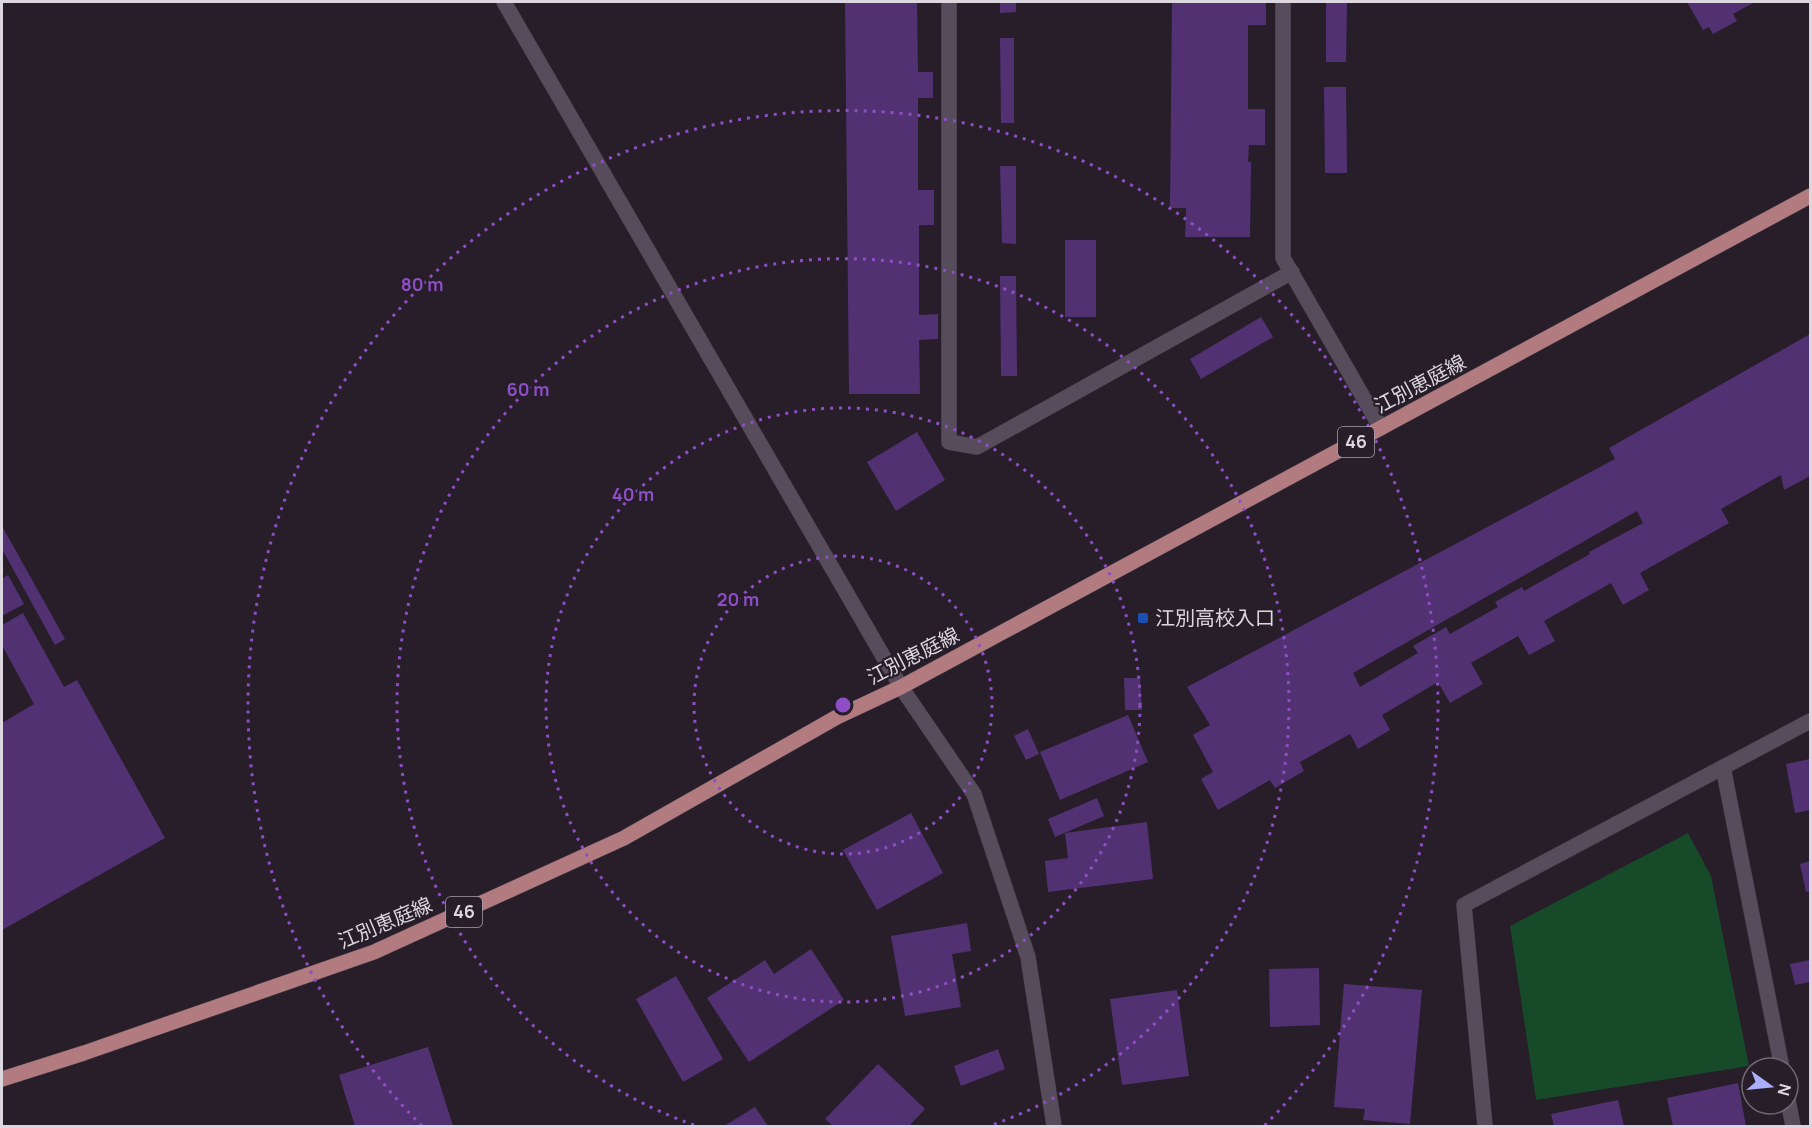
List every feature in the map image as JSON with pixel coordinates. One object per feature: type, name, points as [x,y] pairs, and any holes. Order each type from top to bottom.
[{"type":"main road","name":"江別恵庭線","points":[[2,1079],[84,1053],[374,952],[624,838],[837,717],[901,687],[1810,196]]},
{"type":"street","points":[[504,2],[901,687],[974,794],[1028,957],[1054,1126]]},
{"type":"street","points":[[949,2],[949,442],[977,447],[1292,272]]},
{"type":"street","points":[[1283,2],[1283,258],[1381,429]]},
{"type":"street","points":[[1485,1126],[1464,905],[1810,721]]},
{"type":"street","points":[[1723,767],[1780,1056]]},
{"type":"green space","points":[[1688,833],[1711,876],[1747,1056],[1740,1056],[1740,1067],[1536,1100],[1510,926]]},
{"type":"building","points":[[845,2],[917,2],[918,72],[933,72],[933,98],[918,98],[918,190],[934,190],[934,225],[919,225],[919,315],[938,314],[938,339],[919,340],[920,394],[849,394]]},
{"type":"building","points":[[1000,2],[1016,2],[1016,12],[1000,13]]},
{"type":"building","points":[[1172,2],[1266,2],[1266,25],[1248,25],[1248,109],[1265,109],[1265,145],[1249,145],[1248,162],[1251,162],[1250,237],[1185,237],[1186,208],[1170,208]]},
{"type":"building","points":[[1326,2],[1347,2],[1346,62],[1326,62]]},
{"type":"building","points":[[1687,2],[1755,2],[1733,14],[1737,21],[1713,34],[1709,27],[1703,30]]},
{"type":"building","points":[[1000,38],[1014,38],[1014,123],[1001,123]]},
{"type":"building","points":[[1324,87],[1346,87],[1347,173],[1325,173]]},
{"type":"building","points":[[1000,166],[1016,166],[1016,244],[1002,243]]},
{"type":"building","points":[[1065,240],[1096,240],[1096,317],[1065,317]]},
{"type":"building","points":[[1000,276],[1016,276],[1017,376],[1001,376]]},
{"type":"building","points":[[1261,317],[1273,337],[1201,379],[1190,359]]},
{"type":"building","points":[[1810,334],[1810,476],[1784,490],[1781,475],[1721,509],[1729,523],[1640,573],[1649,590],[1623,605],[1611,583],[1544,621],[1555,641],[1529,655],[1518,636],[1471,663],[1483,684],[1450,703],[1438,682],[1382,715],[1390,730],[1358,749],[1350,734],[1300,762],[1304,771],[1275,788],[1270,780],[1218,810],[1201,779],[1213,772],[1193,735],[1210,725],[1187,687],[1615,459],[1609,448]],"holes":[[[1637,511],[1643,523],[1524,591],[1522,587],[1495,602],[1498,607],[1450,634],[1446,627],[1413,646],[1418,653],[1360,687],[1353,673]]]},
{"type":"building","points":[[917,432],[945,480],[896,511],[867,462]]},
{"type":"building","points":[[2,526],[65,639],[55,645],[2,549]]},
{"type":"building","points":[[8,575],[24,604],[2,616],[2,579]]},
{"type":"building","points":[[23,613],[64,687],[77,680],[165,838],[2,930],[2,723],[34,704],[2,645],[2,625]]},
{"type":"building","points":[[1124,678],[1140,678],[1142,710],[1125,710]]},
{"type":"building","points":[[1128,715],[1148,762],[1060,800],[1040,752]]},
{"type":"building","points":[[1028,729],[1039,754],[1026,760],[1014,736]]},
{"type":"building","points":[[1810,759],[1810,810],[1795,813],[1786,764]]},
{"type":"building","points":[[1097,798],[1104,816],[1055,837],[1048,819]]},
{"type":"building","points":[[911,813],[943,873],[877,910],[843,850]]},
{"type":"building","points":[[1147,822],[1153,879],[1048,892],[1045,861],[1068,858],[1065,833]]},
{"type":"building","points":[[1810,861],[1810,891],[1806,892],[1800,864]]},
{"type":"building","points":[[967,923],[971,951],[952,954],[961,1007],[905,1016],[891,936]]},
{"type":"building","points":[[811,949],[844,1000],[749,1062],[707,998],[765,960],[774,974]]},
{"type":"building","points":[[1810,960],[1810,982],[1795,985],[1790,964]]},
{"type":"building","points":[[1319,968],[1320,1025],[1270,1027],[1269,969]]},
{"type":"building","points":[[676,976],[723,1059],[683,1082],[636,999]]},
{"type":"building","points":[[1344,984],[1422,990],[1410,1124],[1363,1120],[1365,1109],[1334,1107]]},
{"type":"building","points":[[1177,990],[1189,1076],[1122,1085],[1110,999]]},
{"type":"building","points":[[428,1047],[453,1126],[355,1126],[339,1075]]},
{"type":"building","points":[[998,1049],[1005,1069],[961,1086],[954,1066]]},
{"type":"building","points":[[878,1064],[925,1109],[909,1126],[833,1126],[825,1119]]},
{"type":"building","points":[[1738,1083],[1740,1116],[1744,1116],[1746,1126],[1673,1126],[1667,1098]]},
{"type":"building","points":[[1618,1100],[1624,1126],[1554,1126],[1551,1114]]},
{"type":"building","points":[[755,1107],[768,1126],[724,1126]]},
{"type":"place","name":"江別高校入口","points":[[1143,618]]}]
